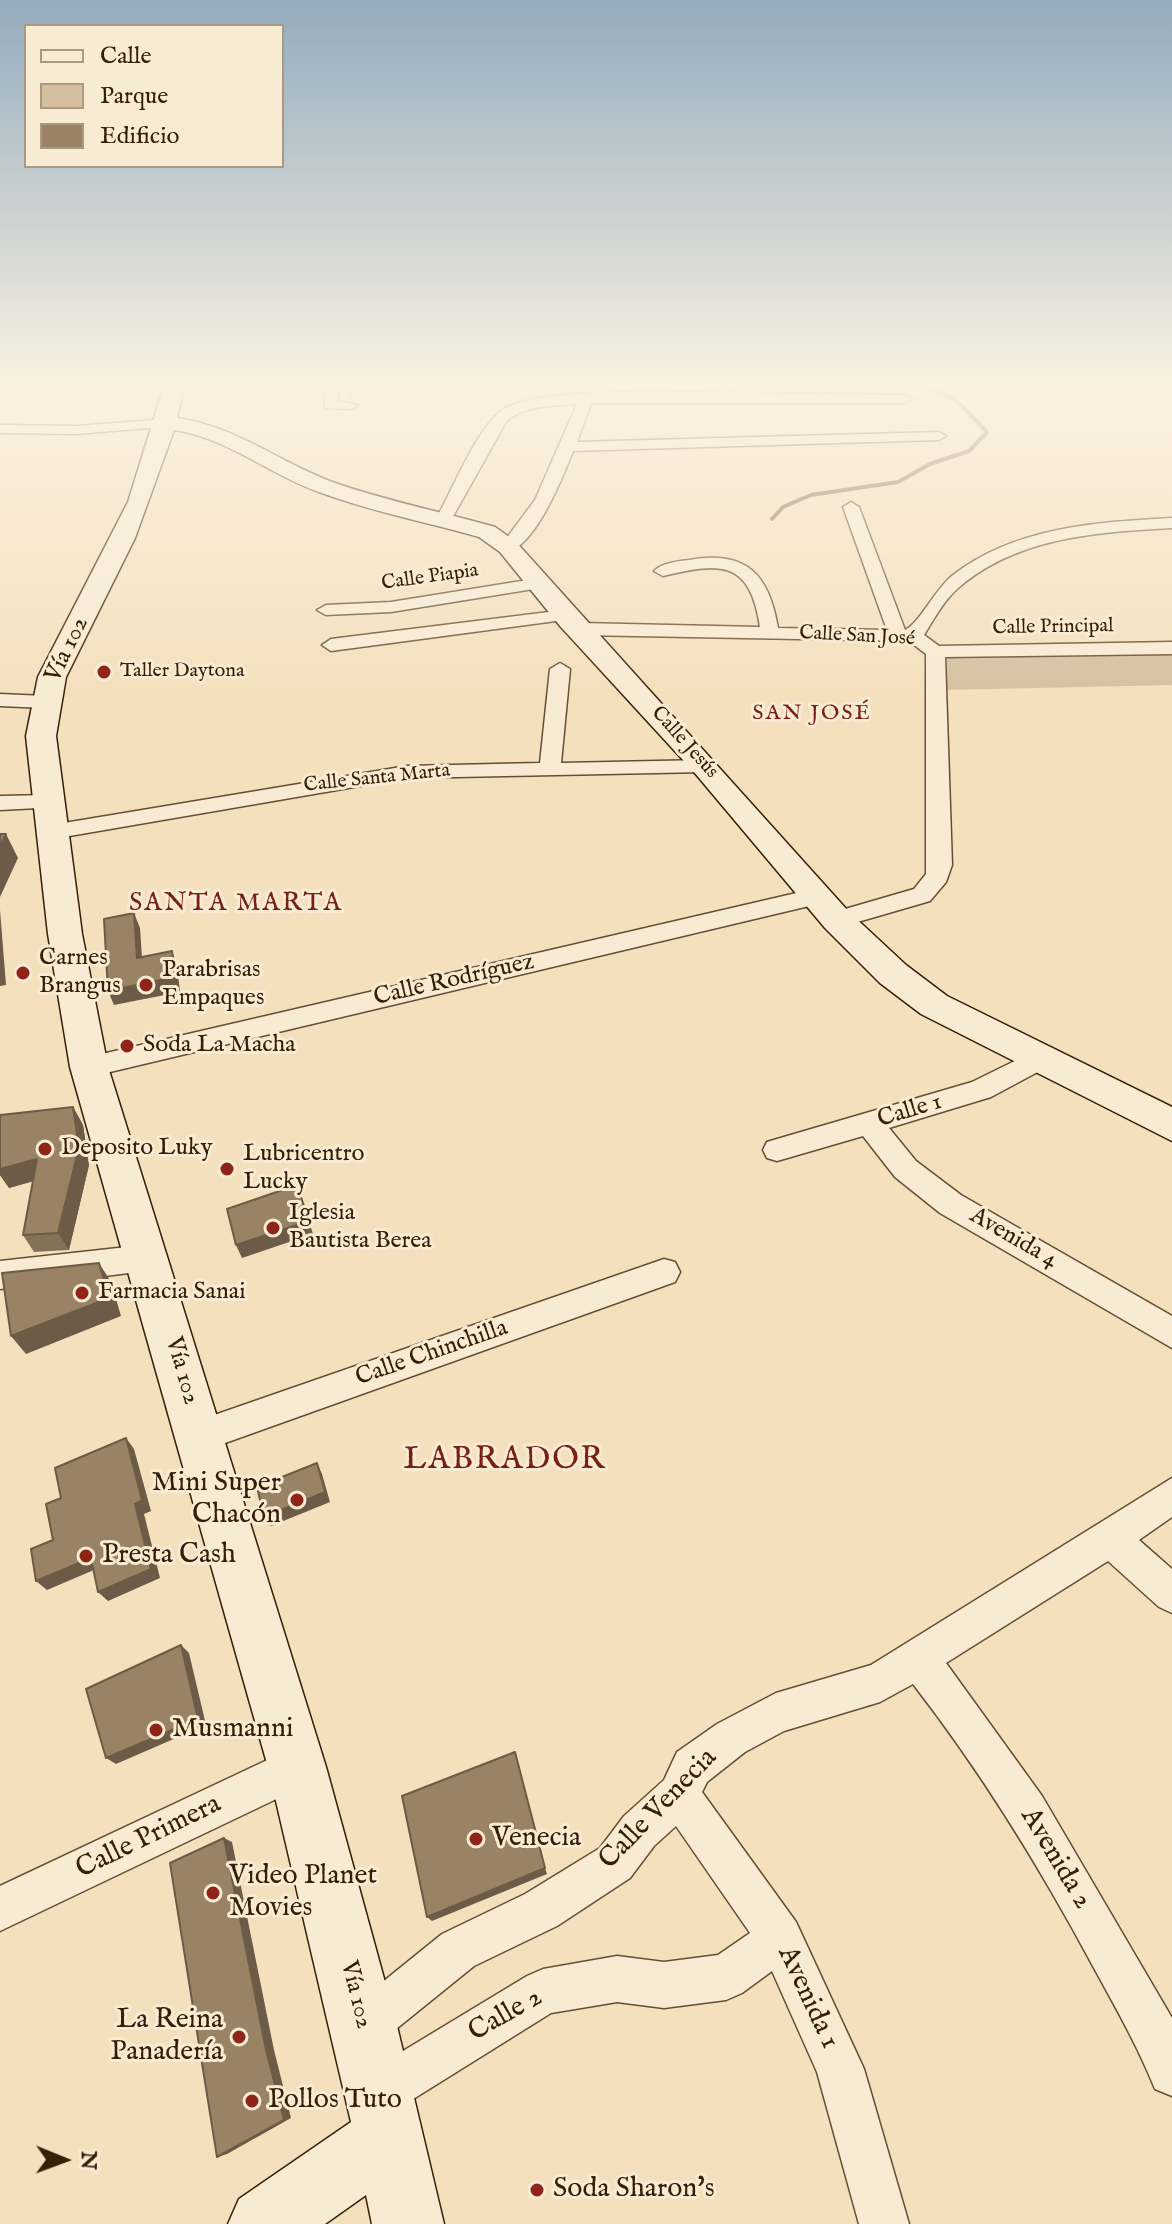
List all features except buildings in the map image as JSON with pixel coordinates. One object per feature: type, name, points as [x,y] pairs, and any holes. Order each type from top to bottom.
[{"type":"main road","name":"Vía 102","points":[[142,493],[52,677],[45,702],[41,736],[65,934],[89,1067],[297,1767],[364,2026],[408,2224]]},
{"type":"main road","name":"Calle Jesús","points":[[347,493],[445,517],[487,532],[508,547],[572,622],[705,766],[827,908],[893,974],[934,1005],[1037,1060],[1172,1125]]},
{"type":"main road","points":[[264,2224],[382,2116]]},
{"type":"street","points":[[445,517],[459,493]]},
{"type":"street","points":[[508,547],[520,535],[543,493]]},
{"type":"street","points":[[851,507],[906,636],[949,586],[1003,552],[1070,533],[1172,523]]},
{"type":"street","points":[[663,571],[710,563],[749,575],[762,594],[770,633]]},
{"type":"street","name":"Calle Piapia","points":[[326,610],[391,607],[540,583]]},
{"type":"street","name":"Calle San José","points":[[331,645],[572,622],[770,633],[906,636],[923,640],[935,652],[940,865],[937,877],[932,889],[922,895],[827,908]]},
{"type":"street","name":"Calle Principal","points":[[935,652],[1172,648]]},
{"type":"street","points":[[550,769],[560,669]]},
{"type":"street","points":[[0,700],[45,702]]},
{"type":"street","name":"Calle Santa Marta","points":[[0,803],[51,817],[407,772],[705,766]]},
{"type":"street","name":"Calle Rodríguez","points":[[89,1067],[827,908]]},
{"type":"street","name":"Calle 1","points":[[777,1150],[981,1090],[1037,1060]]},
{"type":"street","name":"Avenida 4","points":[[871,1124],[883,1146],[902,1167],[943,1200],[1172,1333]]},
{"type":"street","points":[[0,1275],[145,1258]]},
{"type":"street","name":"Calle Chinchilla","points":[[200,1436],[664,1272]]},
{"type":"street","name":"Calle Venecia","points":[[364,2026],[458,1950],[541,1910],[615,1863],[639,1831],[679,1795],[692,1767],[731,1738],[776,1713],[880,1682],[1110,1539],[1172,1496]]},
{"type":"street","points":[[1110,1539],[1172,1594]]},
{"type":"street","name":"Avenida 2","points":[[917,1658],[952,1702],[1028,1813],[1101,1934],[1172,2072]]},
{"type":"street","name":"Calle Primera","points":[[0,1909],[297,1767]]},
{"type":"street","name":"Avenida 1","points":[[679,1795],[780,1938],[840,2069],[884,2224]]},
{"type":"street","name":"Calle 2","points":[[382,2116],[543,1992],[617,1979],[664,1985],[726,1977],[780,1938]]},
{"type":"green space","points":[[1172,652],[1172,685],[944,690],[944,658],[952,656]]},
{"type":"waterway","points":[[772,519],[783,507],[811,495],[826,493]]},
{"type":"place","name":"Taller Daytona","points":[[104,672]]},
{"type":"place","name":"Carnes Brangus","points":[[23,973]]},
{"type":"place","name":"Parabrisas Empaques","points":[[146,985]]},
{"type":"place","name":"Soda La Macha","points":[[127,1046]]},
{"type":"place","name":"Deposito Luky","points":[[45,1149]]},
{"type":"place","name":"Lubricentro Lucky","points":[[227,1169]]},
{"type":"place","name":"Iglesia Bautista Berea","points":[[273,1228]]},
{"type":"place","name":"Farmacia Sanai","points":[[82,1293]]},
{"type":"place","name":"Mini Super Chacón","points":[[297,1500]]},
{"type":"place","name":"Presta Cash","points":[[86,1556]]},
{"type":"place","name":"Musmanni","points":[[156,1730]]},
{"type":"place","name":"Venecia","points":[[476,1839]]},
{"type":"place","name":"Video Planet Movies","points":[[213,1893]]},
{"type":"place","name":"La Reina Panadería","points":[[239,2037]]},
{"type":"place","name":"Pollos Tuto","points":[[252,2101]]},
{"type":"place","name":"Soda Sharon's","points":[[537,2190]]},
{"type":"district","name":"SAN JOSÉ","points":[[812,714]]},
{"type":"district","name":"SANTA MARTA","points":[[236,905]]},
{"type":"district","name":"LABRADOR","points":[[505,1461]]}]
